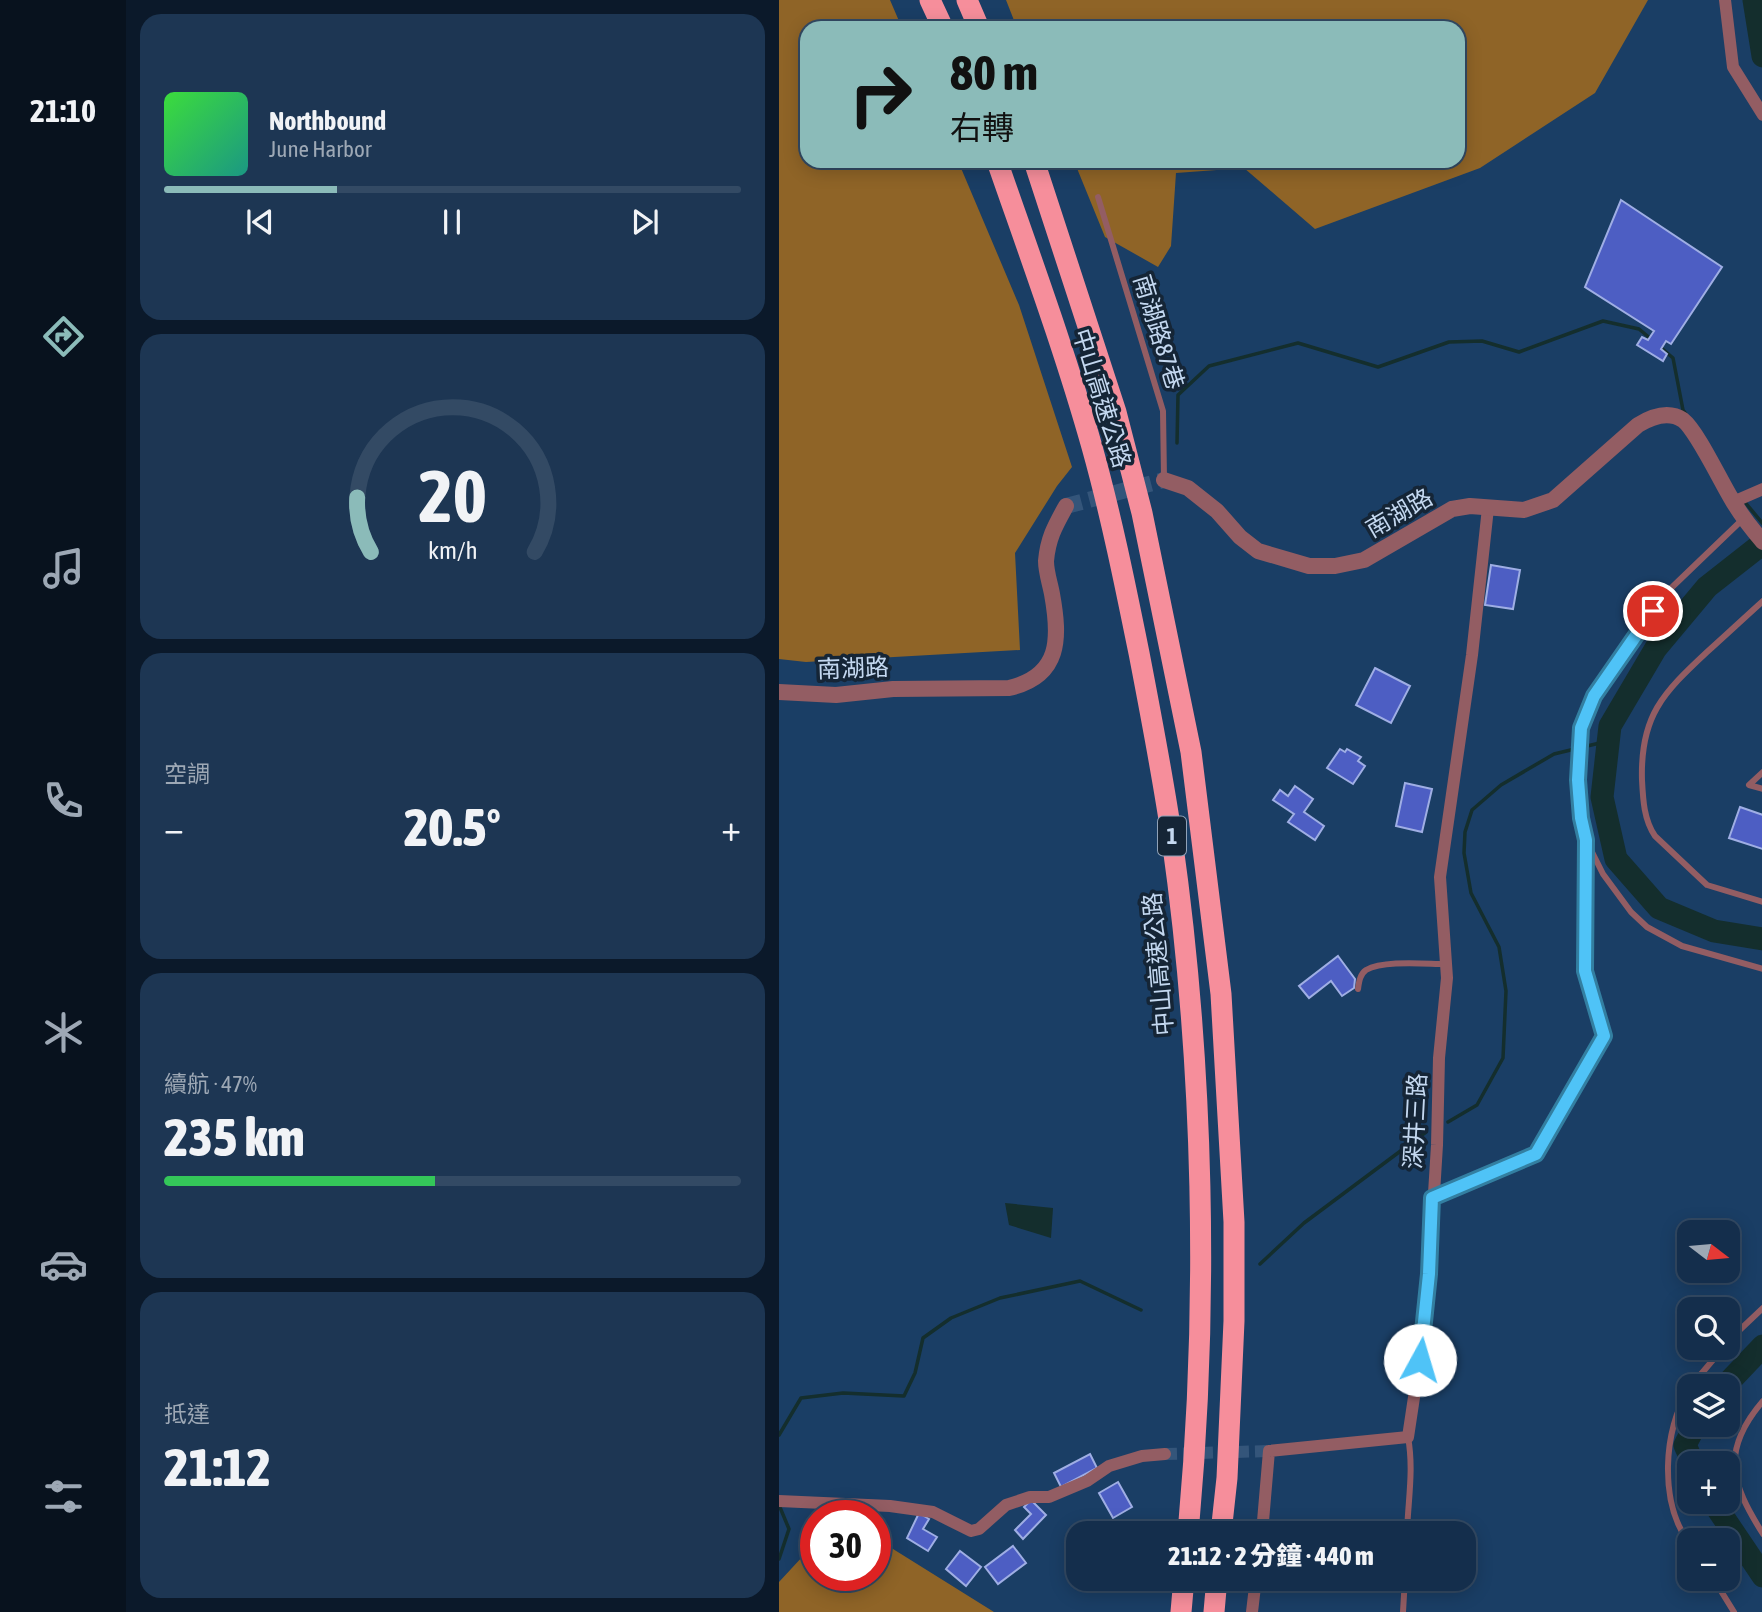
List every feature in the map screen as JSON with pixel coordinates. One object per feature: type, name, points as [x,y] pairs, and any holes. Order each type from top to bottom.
[{"type":"highway","points":[[930,0],[940,21]]},
{"type":"highway","points":[[967,0],[976,21]]},
{"type":"highway","name":"中山高速公路","points":[[999,168],[1092,446],[1123,573],[1173,842],[1187,973],[1197,1114],[1200,1214],[1199,1321],[1189,1521]]},
{"type":"highway","name":"中山高速公路","points":[[1035,168],[1116,412],[1142,513],[1193,765],[1222,994],[1234,1222],[1235,1321],[1222,1521]]},
{"type":"highway","points":[[1181,1612],[1183,1591]]},
{"type":"highway","points":[[1214,1612],[1216,1591]]},
{"type":"street","points":[[1725,0],[1733,68],[1762,115]]},
{"type":"street","name":"南湖路","points":[[1164,481],[1188,488],[1217,511],[1240,537],[1258,551],[1309,566],[1335,566],[1364,560],[1452,509],[1470,506],[1524,510],[1553,500],[1638,425],[1652,417],[1666,415],[1681,419],[1693,431],[1733,502]]},
{"type":"street","points":[[1762,489],[1733,502],[1762,542]]},
{"type":"street","name":"南湖路","points":[[779,692],[836,695],[893,689],[1009,688],[1024,685],[1044,671],[1054,655],[1058,638],[1046,565],[1049,536],[1066,506]]},
{"type":"street","name":"深井三路","points":[[1408,1437],[1421,1351],[1437,1145],[1439,1058],[1447,964],[1441,877],[1472,655],[1488,508]]},
{"type":"street","points":[[1263,1521],[1269,1451],[1408,1437]]},
{"type":"street","points":[[783,1501],[890,1506],[934,1512],[971,1531],[979,1529],[1006,1505],[1030,1497],[1049,1497],[1087,1481],[1109,1466],[1142,1456],[1165,1454]]},
{"type":"street","points":[[1252,1612],[1254,1591]]},
{"type":"lane","name":"南湖路87巷","points":[[1098,197],[1163,411],[1164,481]]},
{"type":"lane","points":[[1432,1198],[1536,1154],[1604,1036],[1585,971],[1586,840],[1578,780],[1581,728],[1600,685],[1666,593],[1744,518]]},
{"type":"lane","points":[[1762,601],[1670,687],[1654,714],[1641,756],[1642,800],[1649,828],[1655,836],[1707,886],[1762,902]]},
{"type":"lane","points":[[1762,772],[1749,785],[1762,789]]},
{"type":"lane","points":[[1586,840],[1609,883],[1631,912],[1647,927],[1682,946],[1762,969]]},
{"type":"lane","points":[[1358,989],[1360,977],[1365,970],[1381,965],[1447,964]]},
{"type":"lane","points":[[1740,1329],[1762,1308]]},
{"type":"lane","points":[[1701,1374],[1713,1360]]},
{"type":"lane","points":[[1762,1401],[1744,1426],[1737,1444],[1734,1472],[1743,1500],[1762,1534]]},
{"type":"lane","points":[[1677,1413],[1668,1454],[1669,1482],[1674,1508],[1683,1528]]},
{"type":"lane","points":[[1408,1437],[1411,1479],[1408,1521]]},
{"type":"lane","points":[[1403,1612],[1404,1591]]},
{"type":"lane","points":[[1721,1591],[1734,1612]]},
{"type":"shaded area","points":[[779,0],[890,0],[899,21],[800,21],[800,168],[961,168],[1019,305],[1072,467],[1015,553],[1020,650],[806,662],[779,659]]},
{"type":"shaded area","points":[[1006,0],[1648,0],[1595,93],[1480,168],[1315,229],[1244,168],[1465,168],[1465,21],[1014,21]]},
{"type":"shaded area","points":[[1077,168],[1244,168],[1176,173],[1171,246],[1158,267],[1105,237]]},
{"type":"shaded area","points":[[1005,1203],[1053,1208],[1051,1238],[1009,1225]]},
{"type":"shaded area","points":[[891,1548],[994,1612],[779,1612],[779,1582],[800,1559],[800,1591],[891,1591]]},
{"type":"building","points":[[1621,200],[1722,267],[1671,344],[1666,341],[1661,349],[1667,354],[1663,361],[1637,345],[1642,337],[1648,340],[1654,331],[1585,287]]},
{"type":"building","points":[[1491,565],[1520,570],[1513,609],[1485,605]]},
{"type":"building","points":[[1375,668],[1410,686],[1391,723],[1356,705]]},
{"type":"building","points":[[1340,749],[1345,752],[1347,749],[1361,757],[1358,761],[1365,766],[1353,784],[1327,768]]},
{"type":"building","points":[[1405,783],[1432,789],[1422,832],[1396,826]]},
{"type":"building","points":[[1295,786],[1313,799],[1304,812],[1324,826],[1315,840],[1288,822],[1294,814],[1273,800],[1280,790],[1288,796]]},
{"type":"building","points":[[1740,807],[1763,815],[1763,849],[1729,838]]},
{"type":"building","points":[[1338,956],[1355,979],[1354,988],[1342,996],[1331,981],[1309,998],[1299,986]]},
{"type":"building","points":[[1090,1454],[1097,1468],[1061,1487],[1054,1473]]},
{"type":"building","points":[[1118,1482],[1132,1507],[1113,1518],[1099,1493]]},
{"type":"building","points":[[1031,1500],[1046,1515],[1023,1539],[1015,1530],[1031,1514],[1024,1507]]},
{"type":"building","points":[[919,1513],[929,1519],[923,1529],[937,1537],[928,1551],[907,1538]]},
{"type":"building","points":[[1013,1546],[1026,1563],[998,1584],[985,1567]]},
{"type":"building","points":[[960,1551],[981,1567],[966,1586],[946,1569]]},
{"type":"waterway","points":[[1754,0],[1763,56]]},
{"type":"waterway","points":[[1177,443],[1178,395],[1209,366],[1298,343],[1378,367],[1449,342],[1482,341],[1519,352],[1603,321],[1639,329],[1651,339]]},
{"type":"waterway","points":[[1659,346],[1673,358],[1686,414]]},
{"type":"waterway","points":[[1744,501],[1763,524]]},
{"type":"waterway","points":[[1763,543],[1707,587],[1656,648],[1610,726],[1602,797],[1616,859],[1659,908],[1714,931],[1763,939]]},
{"type":"waterway","points":[[1448,1122],[1477,1105],[1503,1058],[1506,991],[1499,947],[1471,893],[1464,853],[1465,832],[1472,810],[1501,785],[1554,754],[1608,741]]},
{"type":"waterway","points":[[1260,1264],[1304,1223],[1426,1132]]},
{"type":"waterway","points":[[779,1435],[801,1398],[843,1393],[904,1396],[915,1373],[923,1338],[951,1318],[1000,1298],[1080,1281],[1141,1310]]},
{"type":"waterway","points":[[1736,1374],[1763,1346]]},
{"type":"waterway","points":[[1688,1451],[1685,1445],[1689,1437]]},
{"type":"waterway","points":[[779,1505],[789,1529],[779,1559]]},
{"type":"waterway","points":[[1721,1514],[1763,1576]]},
{"type":"tunnel","points":[[1066,506],[1164,480]]},
{"type":"tunnel","points":[[1165,1454],[1269,1451]]},
{"type":"route","points":[[1420,1360],[1429,1274],[1432,1198],[1536,1154],[1604,1036],[1585,971],[1586,840],[1578,780],[1581,728],[1594,696],[1653,611]]}]
